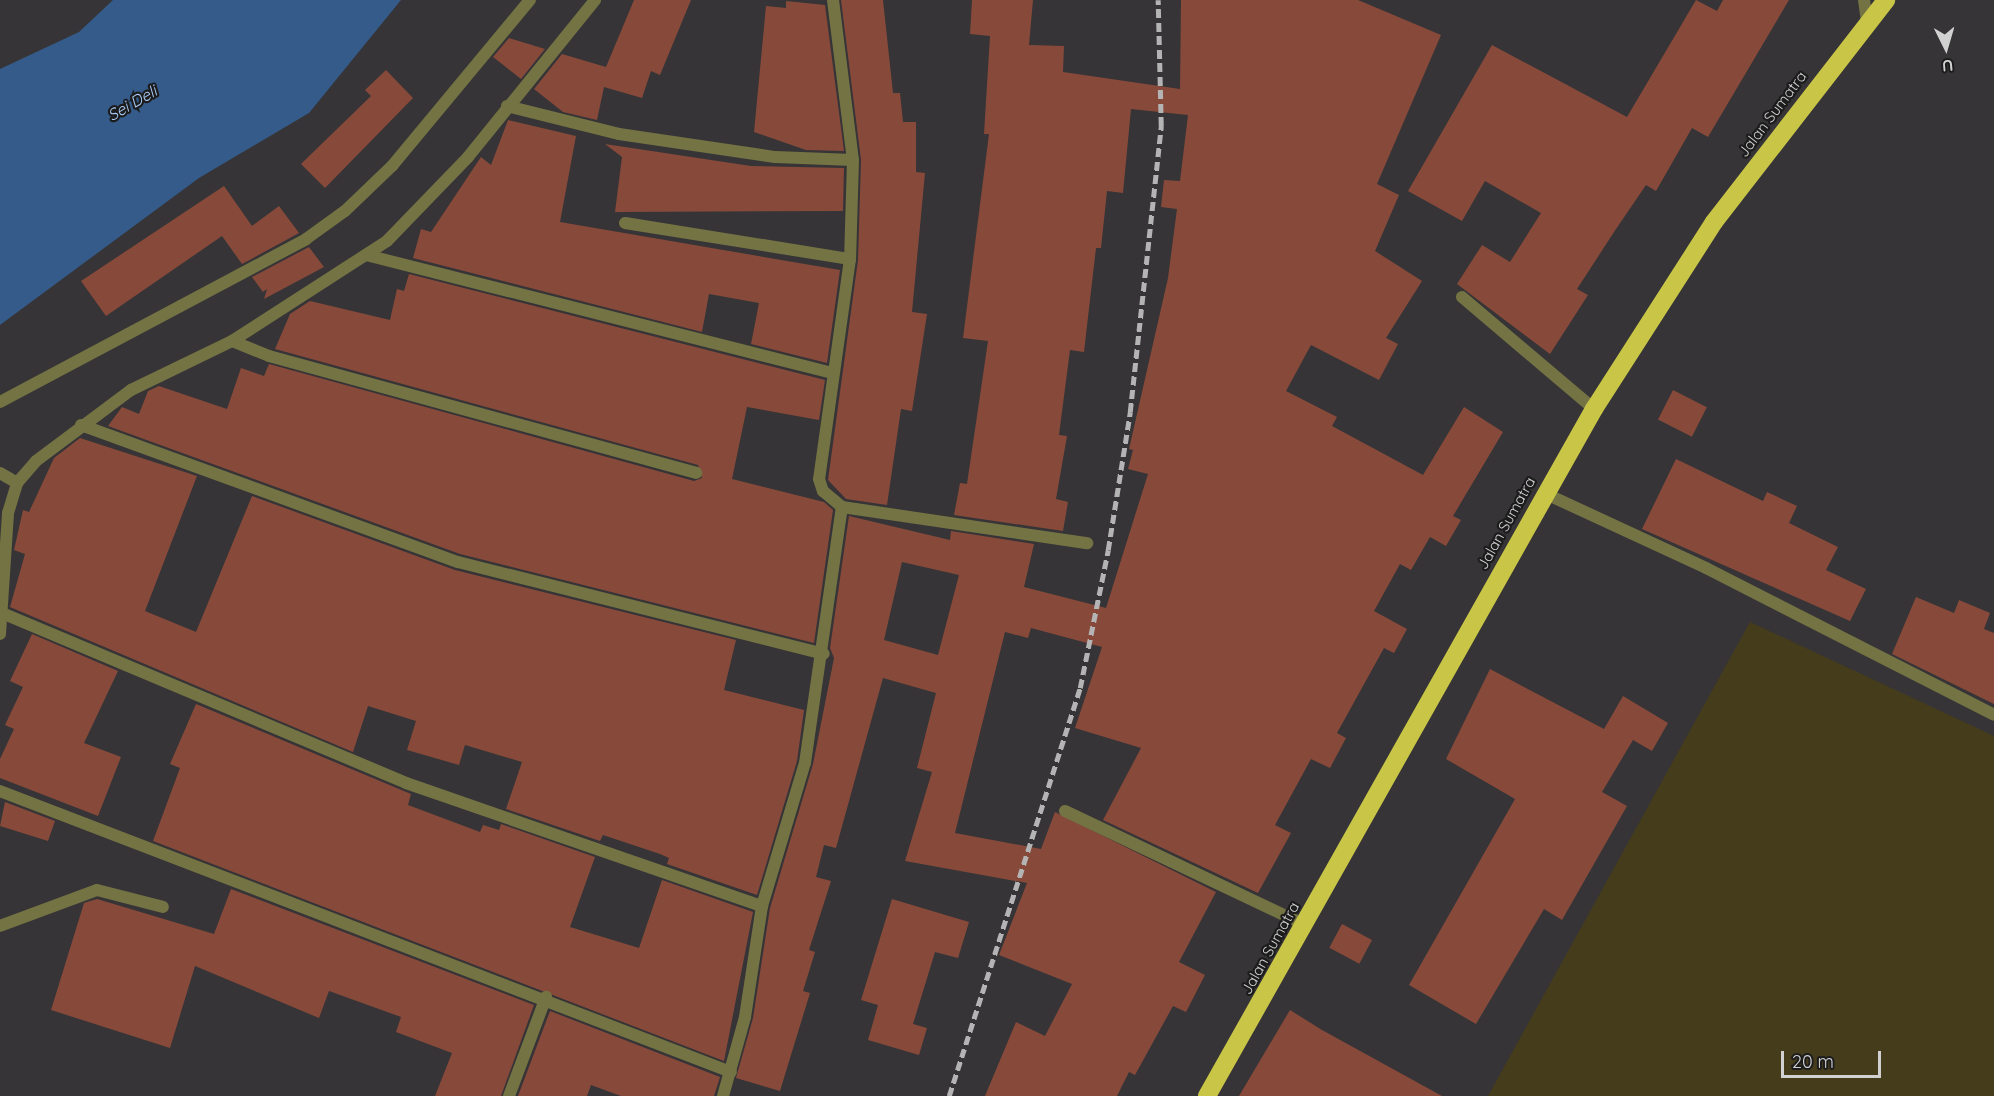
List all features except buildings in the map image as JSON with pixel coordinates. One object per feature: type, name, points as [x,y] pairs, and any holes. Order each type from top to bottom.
[{"type":"highway","name":"Jalan Sumatra","points":[[1207,1096],[1544,493],[1594,409],[1714,222],[1866,21],[1886,0]]},
{"type":"street","points":[[0,402],[306,239],[345,211],[392,166],[530,0]]},
{"type":"street","points":[[0,634],[8,513],[17,483],[81,425],[131,390],[232,341],[387,241],[468,157],[595,0]]},
{"type":"street","points":[[833,0],[853,160],[850,258],[831,373],[819,479],[823,491],[842,507],[1087,543]]},
{"type":"street","points":[[1864,0],[1866,21]]},
{"type":"street","points":[[507,106],[642,137],[775,157],[853,160]]},
{"type":"street","points":[[625,223],[850,258]]},
{"type":"street","points":[[366,255],[831,373]]},
{"type":"street","points":[[1462,297],[1594,409]]},
{"type":"street","points":[[232,341],[269,356],[696,473]]},
{"type":"street","points":[[81,425],[458,562],[824,654]]},
{"type":"street","points":[[0,473],[17,483]]},
{"type":"street","points":[[1544,493],[1706,568],[1994,715]]},
{"type":"street","points":[[723,1096],[731,1072],[762,906],[805,763],[824,654],[842,507]]},
{"type":"street","points":[[2,613],[406,783],[762,906]]},
{"type":"street","points":[[0,791],[546,997],[731,1072]]},
{"type":"street","points":[[1065,811],[1303,924]]},
{"type":"street","points":[[0,926],[97,890],[163,907]]},
{"type":"street","points":[[509,1096],[546,997]]},
{"type":"sand","points":[[1750,622],[1994,736],[1994,1096],[1488,1096]]},
{"type":"water","name":"Sei Deli","points":[[113,0],[401,0],[309,113],[199,178],[0,325],[0,69],[79,32]]},
{"type":"railway","points":[[949,1096],[1080,688],[1108,550],[1130,412],[1161,126],[1158,0]]}]
